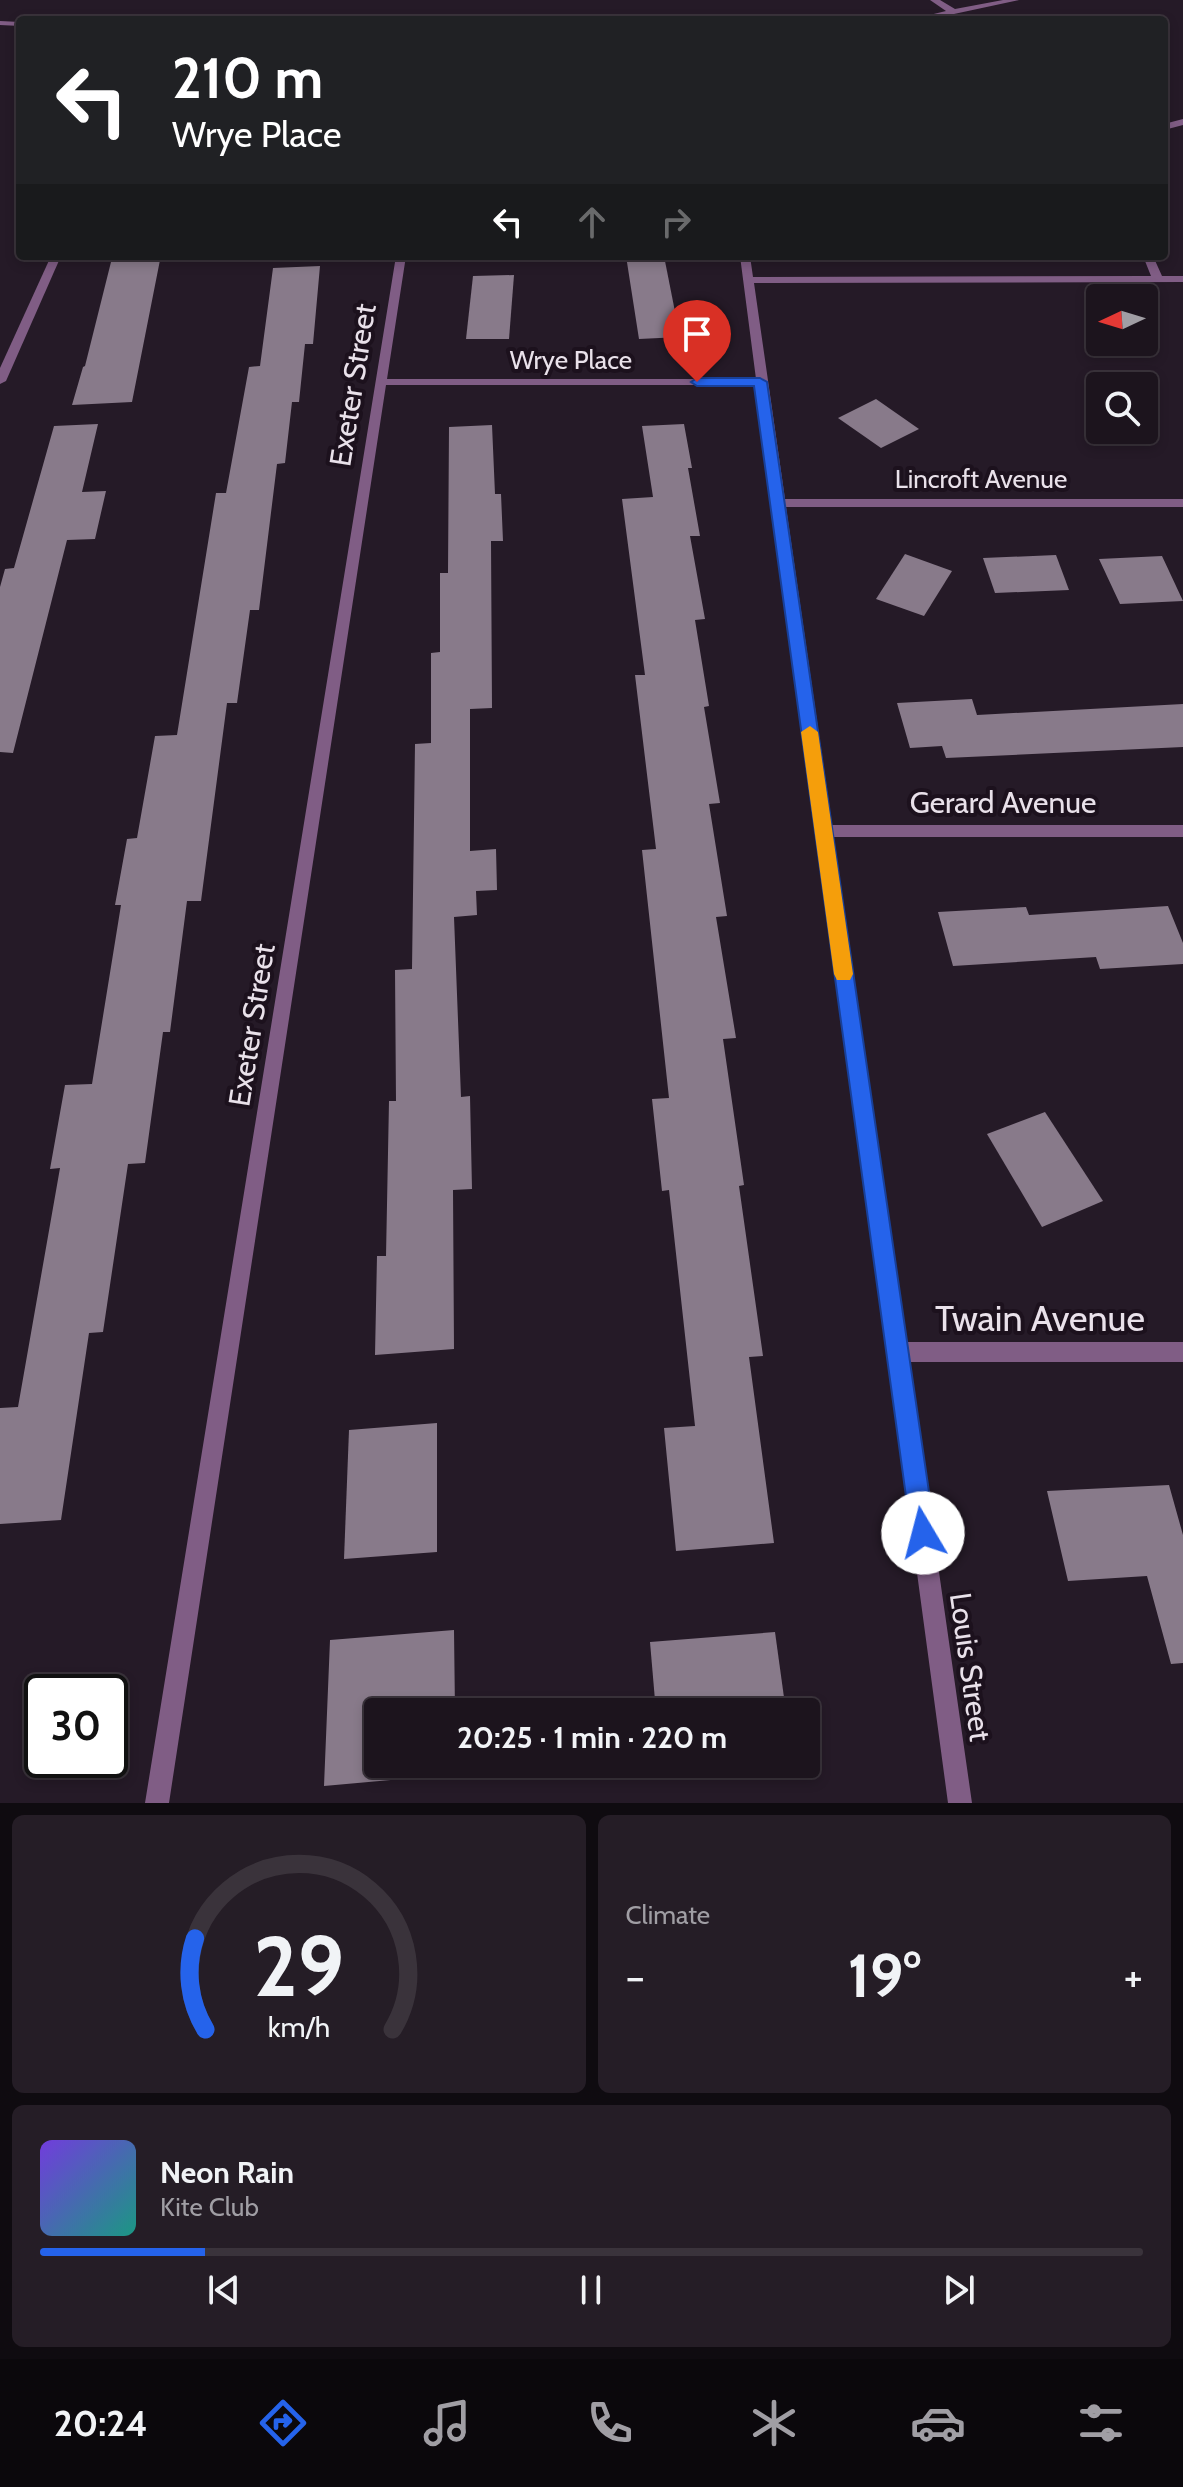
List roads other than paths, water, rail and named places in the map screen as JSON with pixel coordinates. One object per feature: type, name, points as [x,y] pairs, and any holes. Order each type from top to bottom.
[{"type":"street","points":[[934,0],[953,12]]},
{"type":"street","points":[[933,16],[1015,0]]},
{"type":"street","points":[[0,381],[54,260]]},
{"type":"street","name":"Exeter Street","points":[[157,1803],[400,260]]},
{"type":"street","name":"Louis Street","points":[[746,260],[760,382],[780,503],[960,1803]]},
{"type":"street","points":[[1150,260],[1158,279]]},
{"type":"street","points":[[748,280],[1183,279]]},
{"type":"street","name":"Wrye Place","points":[[382,382],[760,382]]},
{"type":"street","name":"Lincroft Avenue","points":[[780,503],[1183,503]]},
{"type":"street","name":"Gerard Avenue","points":[[823,831],[1183,831]]},
{"type":"street","name":"Twain Avenue","points":[[898,1352],[1183,1352]]}]
